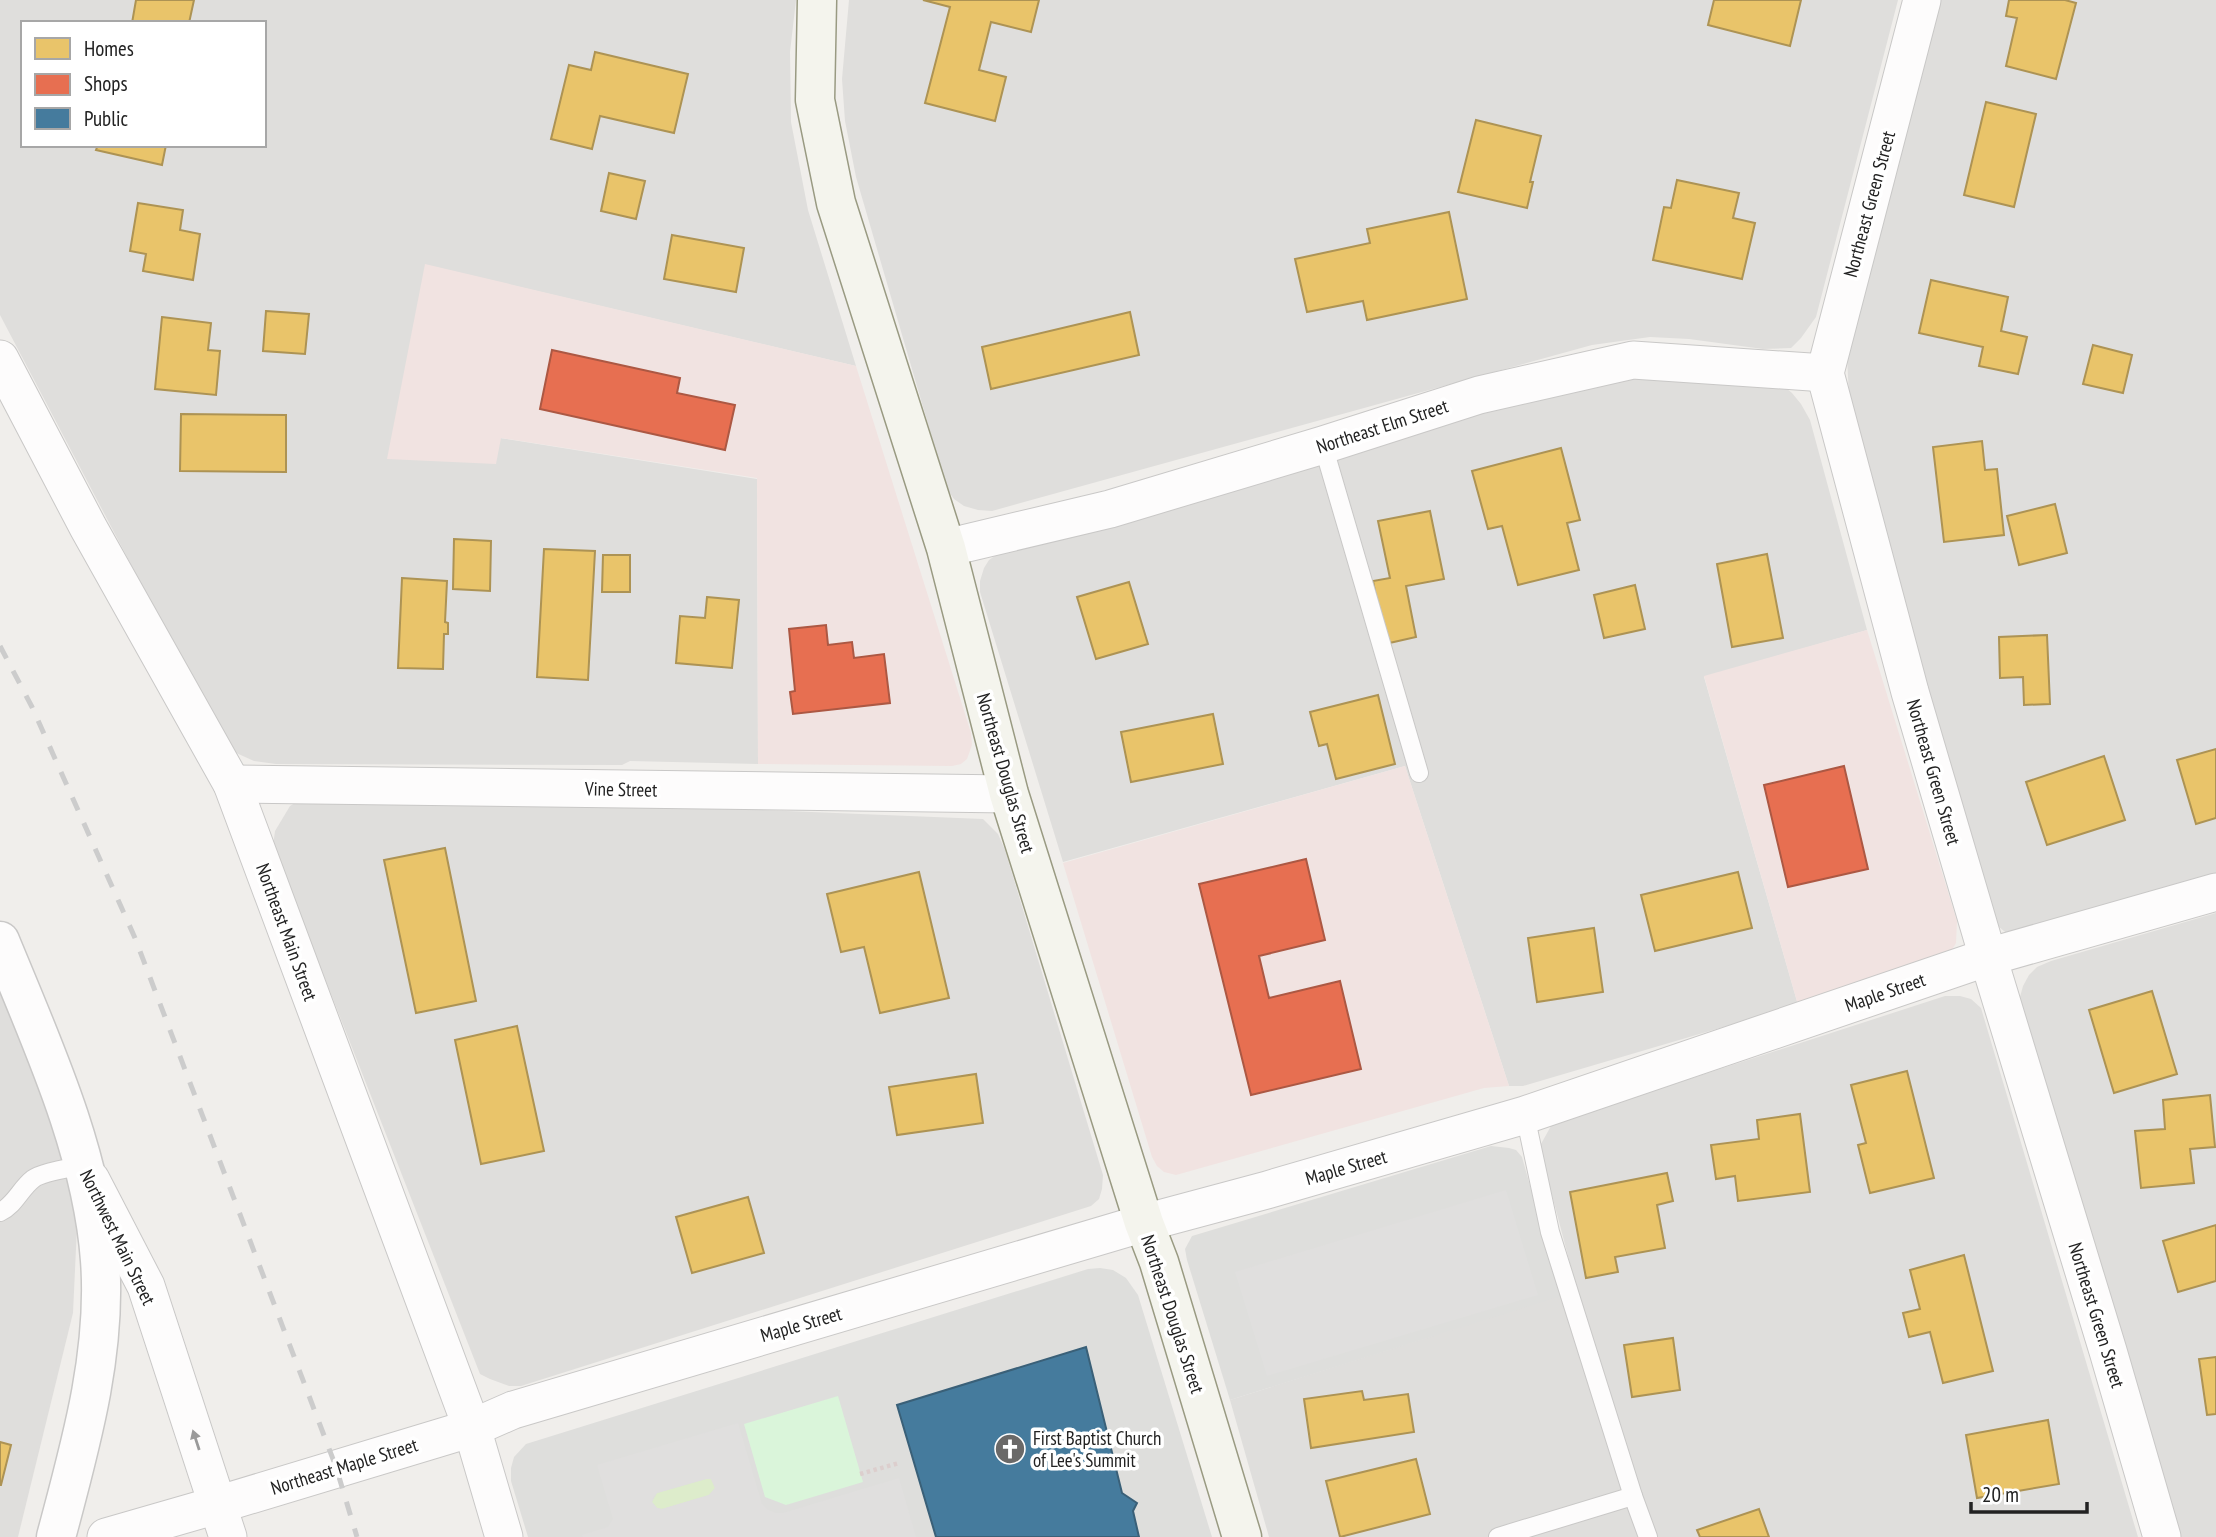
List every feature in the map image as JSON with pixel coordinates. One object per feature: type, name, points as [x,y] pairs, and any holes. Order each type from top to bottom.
[{"type":"main road","name":"Northeast Douglas Street","points":[[817,0],[816,100],[836,203],[946,548],[1009,794],[1158,1262],[1242,1537]]},
{"type":"street","name":"Northeast Green Street","points":[[1922,0],[1825,373],[1910,692],[2162,1537]]},
{"type":"street","name":"Northeast Main Street","points":[[0,359],[88,527],[232,784],[472,1428],[504,1537]]},
{"type":"street","name":"Northeast Elm Street","points":[[946,548],[1110,509],[1479,395],[1633,360],[1825,373]]},
{"type":"street","name":"Vine Street","points":[[232,784],[1009,794]]},
{"type":"street","name":"Maple Street","points":[[472,1428],[513,1410],[1144,1223],[1525,1115],[1988,957],[2216,892]]},
{"type":"street","name":"Northwest Main Street","points":[[0,941],[64,1101],[83,1165],[146,1286],[223,1521]]},
{"type":"street","points":[[56,1537],[86,1423],[98,1341],[100,1261],[96,1223],[83,1165]]},
{"type":"street","name":"Northeast Maple Street","points":[[106,1537],[223,1521],[472,1428]]},
{"type":"lane","points":[[1323,445],[1419,773]]},
{"type":"lane","points":[[1525,1115],[1550,1232],[1648,1537]]},
{"type":"lane","points":[[0,1212],[16,1199],[34,1177],[83,1165]]},
{"type":"lane","points":[[1498,1537],[1633,1496]]},
{"type":"path","points":[[860,1474],[899,1463]]},
{"type":"shaded area","points":[[0,0],[796,0],[790,52],[791,122],[808,210],[856,366],[426,265],[495,464],[500,438],[757,479],[758,764],[630,761],[622,765],[276,764],[254,761],[234,752],[220,734],[0,315]]},
{"type":"shaded area","points":[[849,0],[1898,0],[1816,317],[1791,348],[1763,349],[1689,339],[1650,337],[1592,345],[992,511],[964,506],[954,499],[947,489],[856,177],[845,121],[842,79]]},
{"type":"shaded area","points":[[1937,0],[2216,0],[2216,880],[2009,935],[1993,918],[1852,431],[1849,397],[1847,356]]},
{"type":"shaded area","points":[[425,264],[856,366],[971,733],[972,745],[967,759],[952,766],[758,764],[757,478],[501,438],[496,464],[387,459]]},
{"type":"shaded area","points":[[1653,372],[1780,383],[1792,393],[1810,420],[1867,630],[1704,677],[1798,1005],[1523,1086],[1509,1086],[1405,766],[1063,862],[980,592],[980,581],[989,560],[1002,551],[1595,380]]},
{"type":"shaded area","points":[[1867,630],[1957,921],[1956,943],[1952,950],[1798,1005],[1704,676]]},
{"type":"shaded area","points":[[1405,766],[1509,1086],[1484,1088],[1176,1175],[1164,1172],[1152,1157],[1063,863]]},
{"type":"shaded area","points":[[321,792],[983,819],[998,834],[1005,850],[1103,1175],[1099,1199],[1091,1206],[521,1386],[509,1386],[480,1374],[273,846],[275,831],[290,806]]},
{"type":"shaded area","points":[[2216,913],[2216,1537],[2178,1537],[2021,1016],[2020,997],[2029,975],[2037,967],[2051,961]]},
{"type":"shaded area","points":[[0,974],[48,1082],[77,1227],[73,1313],[18,1537],[0,1537]]},
{"type":"shaded area","points":[[1945,996],[1971,999],[1981,1008],[2138,1537],[1269,1537],[1230,1400],[1577,1290],[1542,1157],[1541,1144],[1551,1126]]},
{"type":"shaded area","points":[[1491,1146],[1516,1150],[1522,1157],[1561,1296],[1230,1400],[1187,1260],[1185,1249],[1192,1236]]},
{"type":"shaded area","points":[[1506,1190],[1538,1295],[1267,1376],[1235,1272]]},
{"type":"shaded area","points":[[1088,1269],[1113,1270],[1126,1278],[1138,1295],[1212,1537],[528,1537],[511,1481],[514,1457],[526,1444]]},
{"type":"shaded area","points":[[738,1423],[762,1504],[768,1510],[783,1513],[899,1478],[916,1537],[583,1537],[582,1535],[608,1527],[613,1519],[597,1465]],"holes":[[[711,1479],[715,1488],[709,1495],[662,1509],[652,1502],[657,1493]]]},
{"type":"green space","points":[[838,1396],[863,1482],[786,1505],[765,1497],[744,1424]]},
{"type":"green space","points":[[711,1479],[715,1488],[709,1495],[662,1509],[652,1502],[657,1493]]},
{"type":"building: Homes","points":[[136,0],[194,0],[189,21],[132,21]]},
{"type":"building: Homes","points":[[923,0],[1039,0],[1031,32],[991,22],[979,70],[1006,77],[995,121],[925,103],[950,7]]},
{"type":"building: Homes","points":[[1714,0],[1801,0],[1790,46],[1708,25]]},
{"type":"building: Homes","points":[[2009,0],[2065,0],[2076,3],[2056,79],[2006,66],[2017,18],[2006,16]]},
{"type":"building: Homes","points":[[595,52],[688,74],[674,133],[600,116],[592,149],[551,139],[569,65],[591,70]]},
{"type":"building: Homes","points":[[1986,102],[2036,114],[2014,207],[1964,195]]},
{"type":"building: Homes","points":[[1476,120],[1541,136],[1527,208],[1458,192]]},
{"type":"building: Homes","points":[[97,147],[166,147],[162,165],[96,150]]},
{"type":"building: Homes","points":[[609,173],[645,181],[636,219],[601,211]]},
{"type":"building: Homes","points":[[1677,180],[1739,193],[1733,218],[1755,223],[1742,279],[1653,260],[1664,207],[1671,208]]},
{"type":"building: Homes","points":[[138,203],[183,210],[180,230],[200,234],[193,280],[143,271],[146,254],[130,251]]},
{"type":"building: Homes","points":[[1449,212],[1467,299],[1367,320],[1363,301],[1307,312],[1295,259],[1370,243],[1367,229]]},
{"type":"building: Homes","points":[[672,235],[744,248],[736,292],[664,279]]},
{"type":"building: Homes","points":[[1931,280],[2008,297],[2001,331],[2027,337],[2018,374],[1979,366],[1983,347],[1919,333]]},
{"type":"building: Homes","points":[[266,311],[309,314],[305,354],[263,351]]},
{"type":"building: Homes","points":[[1130,312],[1139,355],[991,389],[982,347]]},
{"type":"building: Homes","points":[[162,317],[211,323],[208,350],[220,351],[216,395],[155,389]]},
{"type":"building: Homes","points":[[2093,345],[2132,355],[2123,393],[2083,384]]},
{"type":"building: Homes","points":[[181,414],[286,415],[286,472],[180,471]]},
{"type":"building: Homes","points":[[1982,441],[1985,470],[1997,469],[2004,535],[1944,542],[1933,447]]},
{"type":"building: Homes","points":[[1561,448],[1580,520],[1567,523],[1579,570],[1518,585],[1502,526],[1488,529],[1472,471]]},
{"type":"building: Homes","points":[[2055,504],[2067,553],[2019,565],[2007,516]]},
{"type":"building: Homes","points":[[1430,511],[1444,579],[1406,586],[1416,637],[1385,644],[1373,581],[1390,578],[1378,521]]},
{"type":"building: Homes","points":[[454,539],[491,541],[490,591],[453,589]]},
{"type":"building: Homes","points":[[544,549],[595,551],[588,680],[537,677]]},
{"type":"building: Homes","points":[[1767,554],[1783,638],[1732,647],[1717,564]]},
{"type":"building: Homes","points":[[603,555],[630,555],[630,592],[602,592]]},
{"type":"building: Homes","points":[[402,578],[447,581],[445,622],[448,623],[448,634],[444,634],[443,669],[398,668]]},
{"type":"building: Homes","points":[[1129,582],[1148,644],[1096,659],[1077,597]]},
{"type":"building: Homes","points":[[1635,585],[1645,629],[1604,638],[1594,595]]},
{"type":"building: Homes","points":[[707,597],[739,600],[732,668],[676,663],[680,616],[705,618]]},
{"type":"building: Homes","points":[[2047,635],[2050,704],[2024,705],[2023,677],[2000,678],[1999,637]]},
{"type":"building: Homes","points":[[1378,695],[1395,764],[1336,779],[1327,744],[1319,746],[1310,712]]},
{"type":"building: Homes","points":[[1213,714],[1223,764],[1131,782],[1121,732]]},
{"type":"building: Homes","points":[[2216,749],[2216,818],[2196,824],[2177,760]]},
{"type":"building: Homes","points":[[2104,756],[2125,820],[2047,845],[2026,782]]},
{"type":"building: Homes","points":[[445,848],[476,1001],[416,1013],[384,860]]},
{"type":"building: Homes","points":[[919,872],[949,998],[880,1013],[864,947],[841,952],[827,894]]},
{"type":"building: Homes","points":[[1738,872],[1752,928],[1655,951],[1641,895]]},
{"type":"building: Homes","points":[[1594,928],[1603,992],[1537,1002],[1528,938]]},
{"type":"building: Homes","points":[[2152,991],[2177,1074],[2114,1093],[2089,1010]]},
{"type":"building: Homes","points":[[517,1026],[544,1151],[481,1164],[455,1040]]},
{"type":"building: Homes","points":[[1907,1071],[1934,1178],[1870,1193],[1858,1145],[1866,1143],[1851,1085]]},
{"type":"building: Homes","points":[[976,1074],[983,1123],[897,1135],[889,1087]]},
{"type":"building: Homes","points":[[2210,1095],[2215,1147],[2190,1149],[2194,1183],[2141,1188],[2135,1131],[2165,1129],[2163,1100]]},
{"type":"building: Homes","points":[[1800,1114],[1810,1192],[1738,1201],[1735,1176],[1716,1179],[1711,1145],[1759,1139],[1757,1120]]},
{"type":"building: Homes","points":[[1667,1173],[1673,1201],[1657,1205],[1665,1248],[1615,1257],[1618,1272],[1586,1278],[1570,1192]]},
{"type":"building: Homes","points":[[748,1197],[764,1253],[692,1273],[676,1217]]},
{"type":"building: Homes","points":[[2216,1225],[2216,1281],[2178,1292],[2163,1241]]},
{"type":"building: Homes","points":[[1964,1255],[1993,1371],[1943,1383],[1930,1332],[1909,1337],[1903,1313],[1920,1309],[1910,1270]]},
{"type":"building: Homes","points":[[1673,1338],[1680,1390],[1632,1397],[1624,1345]]},
{"type":"building: Homes","points":[[2216,1357],[2216,1414],[2207,1415],[2199,1359]]},
{"type":"building: Homes","points":[[1362,1391],[1364,1400],[1408,1394],[1414,1432],[1311,1448],[1304,1399]]},
{"type":"building: Homes","points":[[2048,1420],[2059,1484],[1977,1498],[1966,1435]]},
{"type":"building: Homes","points":[[0,1442],[11,1445],[1,1485],[0,1485]]},
{"type":"building: Homes","points":[[1416,1459],[1430,1514],[1340,1537],[1326,1481]]},
{"type":"building: Homes","points":[[1759,1509],[1769,1537],[1700,1537],[1697,1530]]},
{"type":"building: Shops","points":[[552,350],[680,378],[677,393],[735,405],[725,450],[540,409]]},
{"type":"building: Shops","points":[[826,625],[828,645],[852,642],[854,658],[884,654],[890,703],[793,714],[790,692],[795,691],[789,629]]},
{"type":"building: Shops","points":[[1844,766],[1868,869],[1788,887],[1764,785]]},
{"type":"building: Shops","points":[[1306,859],[1325,940],[1259,956],[1269,998],[1340,981],[1361,1069],[1251,1095],[1199,884]]},
{"type":"building: Public","name":"First Baptist Church of Lee's Summit","points":[[1086,1347],[1122,1493],[1137,1503],[1133,1511],[1139,1537],[936,1537],[897,1405]]},
{"type":"railway","points":[[0,646],[32,707],[135,938],[336,1467],[357,1537]]},
{"type":"place","name":"First Baptist Church of Lee's Summit","points":[[1010,1449]]}]
